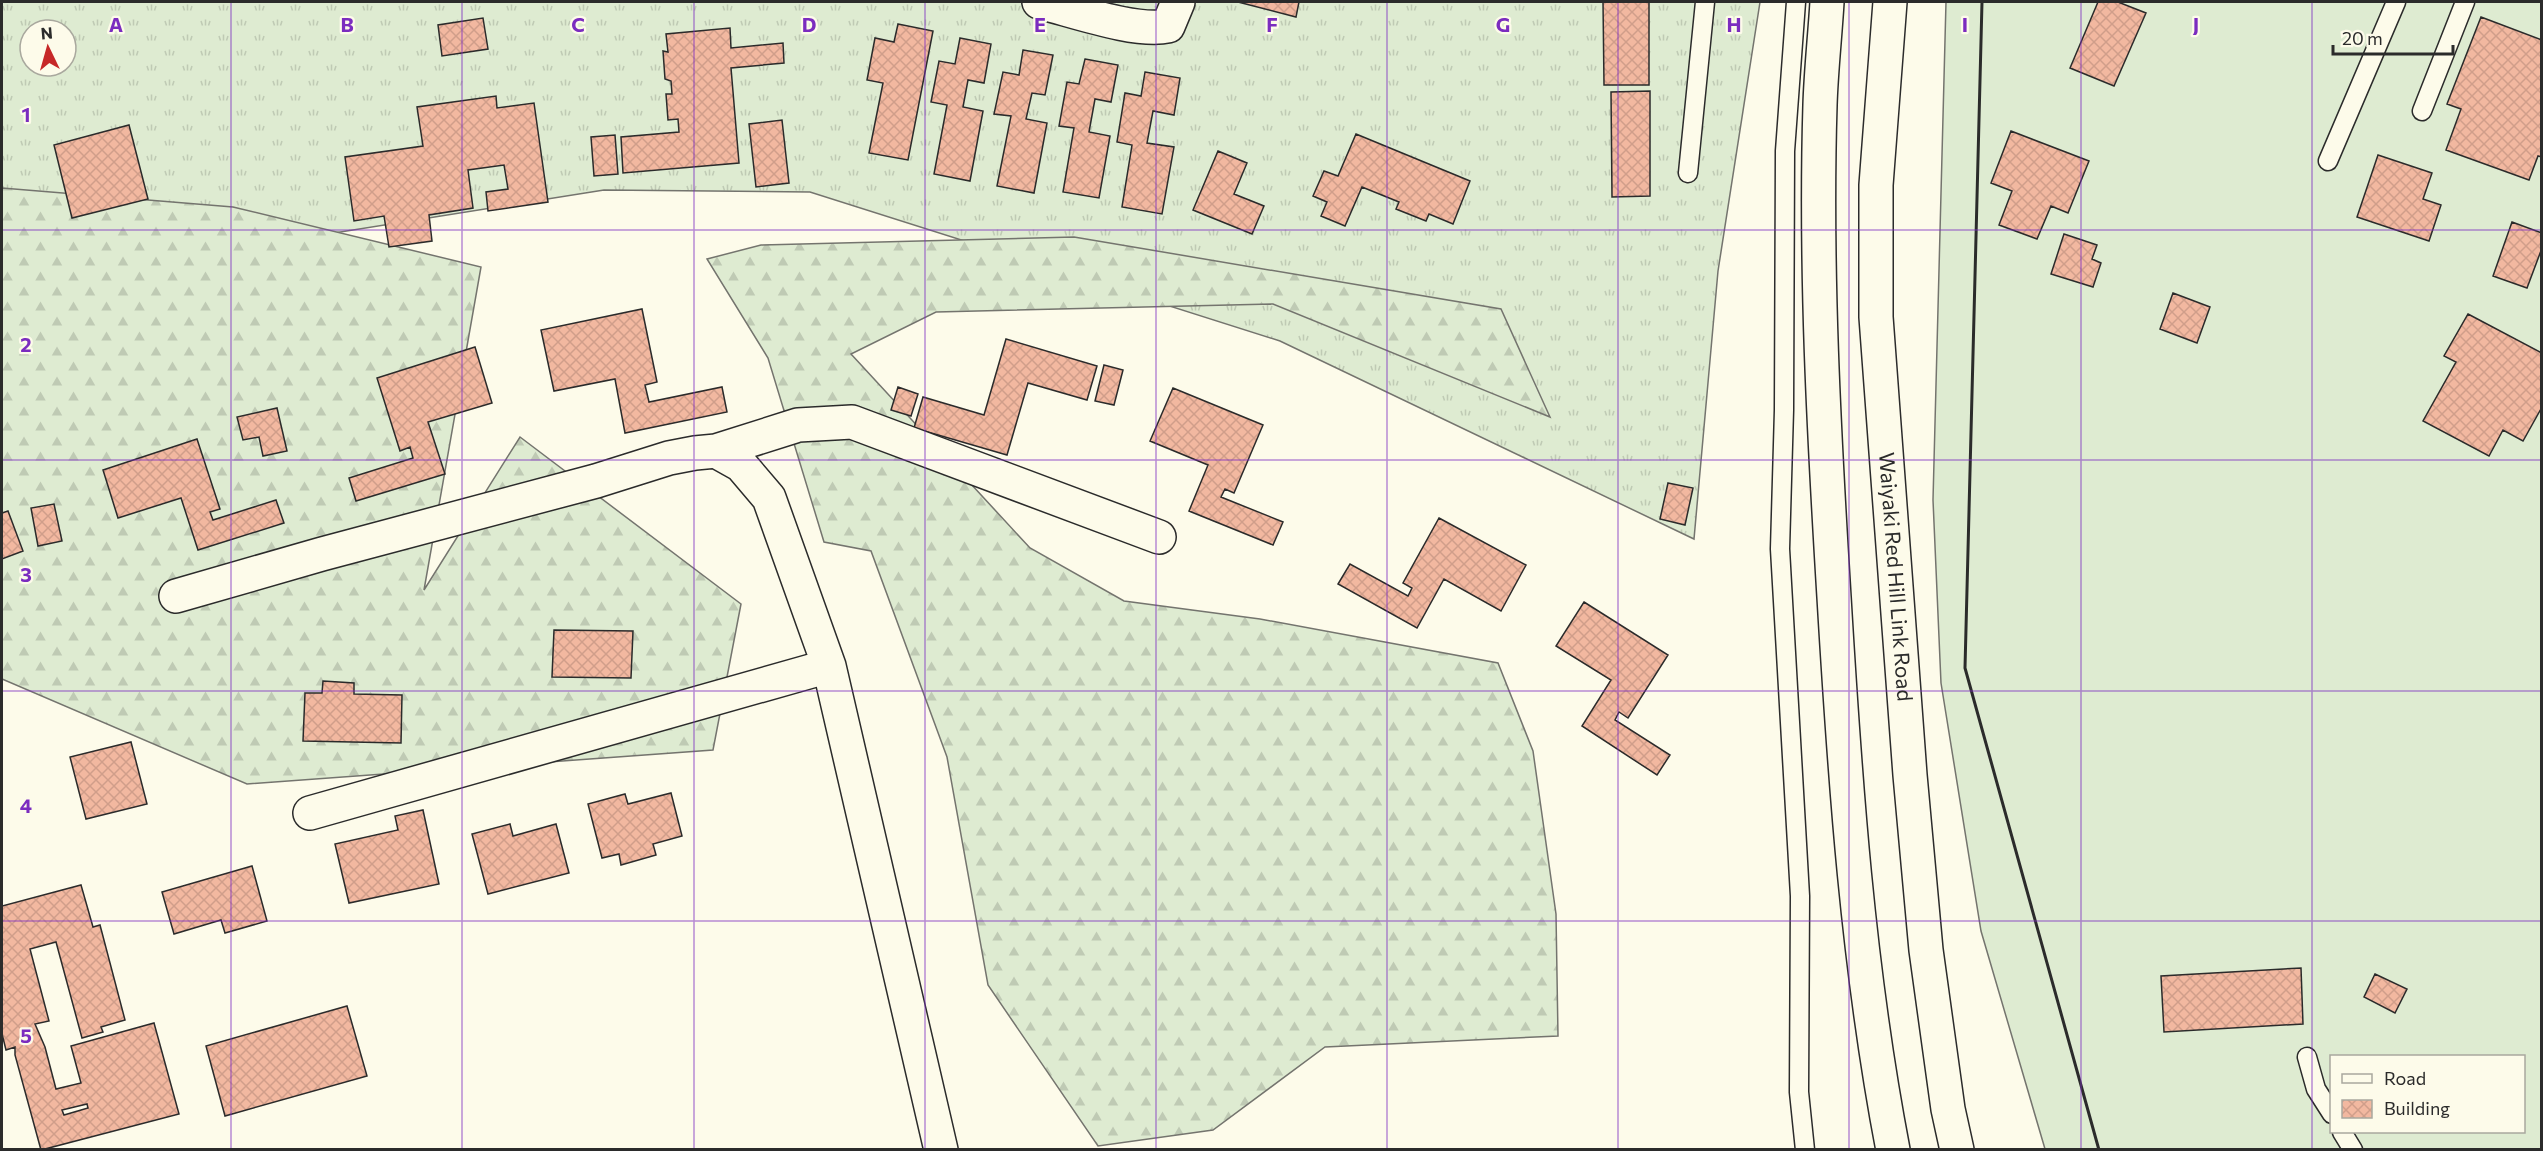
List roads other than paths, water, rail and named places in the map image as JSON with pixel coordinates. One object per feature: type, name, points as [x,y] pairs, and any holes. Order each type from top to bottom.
[{"type":"street","points":[[1039,2],[1157,28],[1168,26],[1178,2]]},
{"type":"street","points":[[1827,2],[1820,104],[1819,241],[1828,509],[1843,751],[1858,905],[1885,1109],[1893,1149]]},
{"type":"street","name":"Waiyaki Red Hill Link Road","points":[[1890,2],[1876,185],[1876,317],[1910,775],[1926,950],[1948,1109],[1957,1149]]},
{"type":"street","points":[[176,596],[596,481],[669,458],[716,452],[798,425],[852,422],[1159,537]]},
{"type":"street","points":[[716,452],[741,465],[769,498],[829,666],[941,1149]]},
{"type":"street","points":[[310,813],[829,666]]},
{"type":"lane","points":[[1688,173],[1705,2]]},
{"type":"lane","points":[[1796,2],[1785,151],[1784,410],[1780,549],[1800,896],[1799,1092],[1805,1149]]},
{"type":"lane","points":[[2328,161],[2396,2]]},
{"type":"lane","points":[[2422,111],[2465,2]]},
{"type":"lane","points":[[2307,1057],[2316,1089],[2330,1112]]},
{"type":"lane","points":[[2343,1133],[2353,1149]]}]
